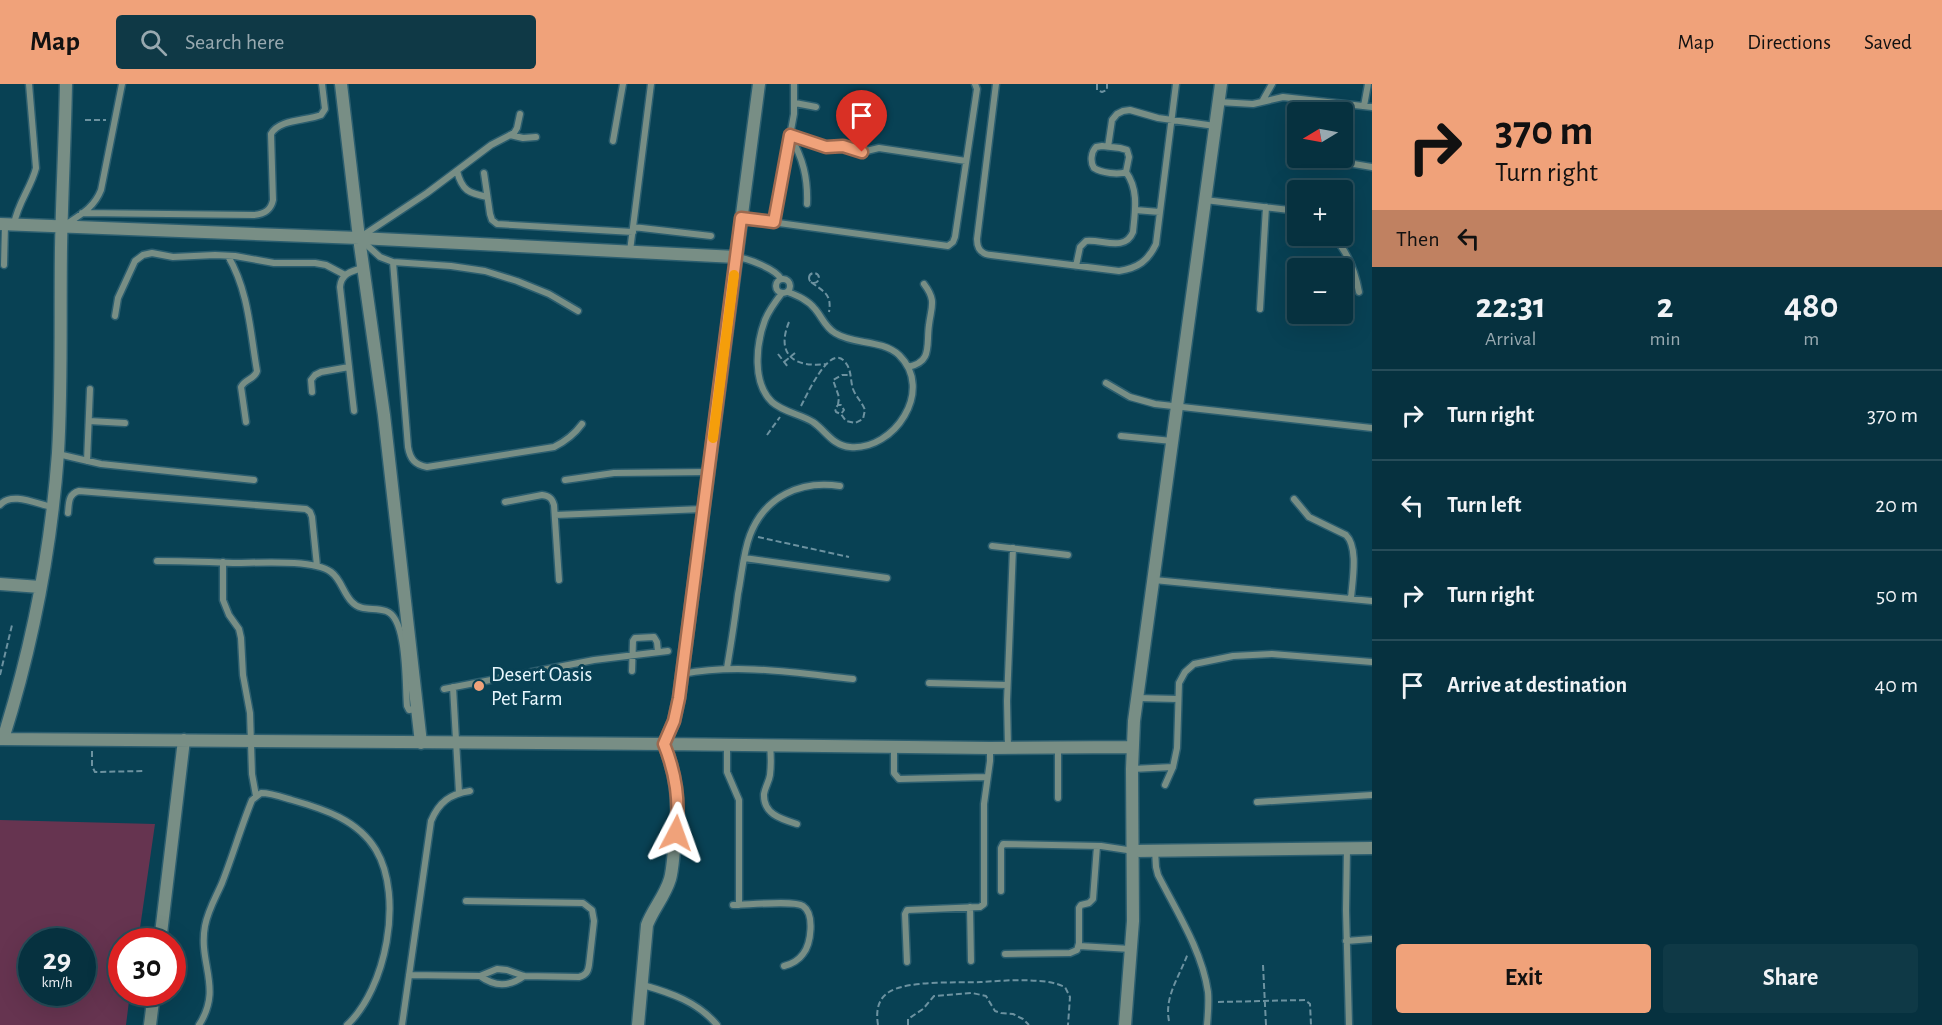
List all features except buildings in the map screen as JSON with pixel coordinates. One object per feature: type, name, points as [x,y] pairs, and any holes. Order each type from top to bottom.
[{"type":"street","points":[[66,84],[60,400],[53,507],[23,670],[2,739],[990,748],[1133,747]]},
{"type":"street","points":[[341,84],[389,459],[421,742]]},
{"type":"street","points":[[638,1025],[647,925],[669,880],[678,816],[676,779],[664,744],[677,710],[759,84]]},
{"type":"street","points":[[1125,1025],[1131,949],[1134,851],[1132,769],[1137,698],[1221,84]]},
{"type":"street","points":[[6,225],[359,238],[736,257]]},
{"type":"street","points":[[0,584],[40,587]]},
{"type":"street","points":[[162,928],[184,740]]},
{"type":"street","points":[[1134,851],[1372,848]]},
{"type":"street","points":[[150,1025],[152,1006]]},
{"type":"lane","points":[[4,266],[6,225],[19,205],[36,168],[29,84]]},
{"type":"lane","points":[[62,227],[97,200],[102,190],[122,84]]},
{"type":"lane","points":[[82,213],[254,215],[265,213],[273,200],[271,134],[280,125],[321,115],[324,109],[322,84]]},
{"type":"lane","points":[[613,141],[623,84]]},
{"type":"lane","points":[[630,252],[651,84]]},
{"type":"lane","points":[[774,222],[795,103],[794,84]]},
{"type":"lane","points":[[741,218],[948,246],[955,237],[977,89],[975,84]]},
{"type":"lane","points":[[996,84],[977,245],[980,251],[985,254],[1119,271],[1142,264],[1151,255],[1156,244],[1176,84]]},
{"type":"lane","points":[[1262,101],[1272,84]]},
{"type":"lane","points":[[1364,106],[1368,84]]},
{"type":"lane","points":[[1218,102],[1246,104],[1283,97],[1372,107]]},
{"type":"lane","points":[[795,103],[816,107]]},
{"type":"lane","points":[[1108,147],[1112,120],[1123,111],[1130,110],[1152,117],[1215,126]]},
{"type":"lane","points":[[520,114],[517,128],[510,135],[491,145],[427,193],[359,238],[380,257],[393,262],[485,271],[549,294],[578,311]]},
{"type":"lane","points":[[510,135],[523,138],[536,137]]},
{"type":"lane","points":[[790,135],[826,147],[843,146],[862,152],[879,148],[966,161]]},
{"type":"lane","points":[[790,135],[805,168],[808,186],[807,204]]},
{"type":"lane","points":[[1076,266],[1080,247],[1086,242],[1121,243],[1128,241],[1133,232],[1134,187],[1126,171],[1129,157],[1126,150],[1099,146],[1094,149],[1091,162],[1094,168],[1120,174],[1126,171]]},
{"type":"lane","points":[[1353,164],[1372,167]]},
{"type":"lane","points":[[457,171],[464,188],[471,193],[488,197]]},
{"type":"lane","points":[[484,173],[490,214],[492,220],[497,224],[633,229],[711,236]]},
{"type":"lane","points":[[1204,200],[1287,210]]},
{"type":"lane","points":[[1260,309],[1266,207]]},
{"type":"lane","points":[[1135,210],[1160,212]]},
{"type":"lane","points":[[1340,246],[1356,275],[1359,292]]},
{"type":"lane","points":[[115,316],[116,304],[135,261],[143,255],[152,253],[173,257],[228,256],[274,263],[315,263],[326,265],[345,275]]},
{"type":"lane","points":[[228,256],[245,294],[257,371],[254,377],[243,383],[241,387],[246,422]]},
{"type":"lane","points":[[736,257],[746,258],[755,264],[770,268],[782,279],[788,280],[791,286],[785,293],[772,305],[763,326],[758,371],[765,395],[774,404],[812,422],[839,445],[855,447],[875,443],[894,429],[904,417],[913,392],[908,367],[898,355],[889,349],[878,344],[841,336],[827,327],[813,306],[785,293],[779,292],[776,287],[782,279]]},
{"type":"lane","points":[[393,262],[408,447],[413,461],[427,467],[554,447],[565,442],[582,424]]},
{"type":"lane","points":[[354,411],[340,280],[345,275],[363,267]]},
{"type":"lane","points":[[908,367],[921,362],[928,349],[933,302],[924,284]]},
{"type":"lane","points":[[312,392],[311,380],[315,375],[349,367]]},
{"type":"lane","points":[[1106,383],[1136,399],[1176,406],[1372,428]]},
{"type":"lane","points":[[87,461],[90,389]]},
{"type":"lane","points":[[89,421],[125,423]]},
{"type":"lane","points":[[1121,436],[1172,441]]},
{"type":"lane","points":[[58,454],[87,461],[254,480]]},
{"type":"lane","points":[[565,480],[614,473],[708,472]]},
{"type":"lane","points":[[727,668],[744,558],[758,519],[771,504],[786,493],[804,486],[822,484],[840,486]]},
{"type":"lane","points":[[68,513],[72,495],[75,492],[84,491],[306,509],[312,517],[317,566]]},
{"type":"lane","points":[[505,502],[547,496],[552,499],[559,580]]},
{"type":"lane","points":[[0,505],[5,500],[13,498],[53,507]]},
{"type":"lane","points":[[1294,499],[1309,517],[1351,539],[1354,550],[1351,599]]},
{"type":"lane","points":[[555,515],[703,509]]},
{"type":"lane","points":[[992,546],[1068,555]]},
{"type":"lane","points":[[1008,748],[1007,686],[1013,548]]},
{"type":"lane","points":[[744,558],[886,578]]},
{"type":"lane","points":[[157,561],[297,564],[324,568],[337,577],[347,596],[357,606],[369,610],[386,611],[396,619],[402,644],[407,706],[409,710],[417,709]]},
{"type":"lane","points":[[223,562],[223,600],[229,615],[239,629],[243,675],[250,714],[252,774],[256,796]]},
{"type":"lane","points":[[1153,580],[1372,601]]},
{"type":"lane","points":[[632,671],[633,641],[636,637],[654,637],[658,652]]},
{"type":"lane","points":[[444,689],[601,659],[668,651]]},
{"type":"lane","points":[[1165,784],[1173,767],[1177,748],[1179,683],[1185,672],[1194,664],[1233,656],[1272,654],[1372,662]]},
{"type":"lane","points":[[682,674],[727,668],[853,679]]},
{"type":"lane","points":[[929,683],[1007,686]]},
{"type":"lane","points":[[453,687],[459,793]]},
{"type":"lane","points":[[1137,698],[1178,699]]},
{"type":"lane","points":[[727,745],[727,772],[738,794],[740,805],[736,905],[793,903],[805,907],[809,913],[810,925],[806,949],[797,960],[784,966]]},
{"type":"lane","points":[[770,745],[770,772],[764,796],[765,804],[776,816],[797,824]]},
{"type":"lane","points":[[894,747],[894,773],[899,779],[986,777]]},
{"type":"lane","points":[[1058,747],[1058,798]]},
{"type":"lane","points":[[907,962],[905,914],[907,910],[970,908],[982,906],[984,901],[984,804],[990,748]]},
{"type":"lane","points":[[1132,769],[1173,767]]},
{"type":"lane","points":[[402,1025],[431,821],[441,803],[459,793],[470,791]]},
{"type":"lane","points":[[199,1025],[211,996],[203,940],[207,916],[221,885],[250,805],[256,796],[266,793],[302,803],[344,819],[367,838],[382,865],[388,895],[389,926],[384,957],[366,1001],[347,1025]]},
{"type":"lane","points":[[1257,802],[1372,795]]},
{"type":"lane","points":[[1001,891],[1001,848],[1003,844],[1097,846],[1134,851]]},
{"type":"lane","points":[[1005,954],[1074,952],[1079,946],[1079,908],[1093,899],[1097,846]]},
{"type":"lane","points":[[1347,849],[1346,941],[1349,1025]]},
{"type":"lane","points":[[1155,850],[1158,875],[1205,976],[1209,1003],[1207,1025]]},
{"type":"lane","points":[[409,975],[480,976],[497,969],[507,969],[524,976],[579,977],[588,971],[594,921],[592,910],[583,903],[466,900]]},
{"type":"lane","points":[[970,908],[971,961]]},
{"type":"lane","points":[[1346,941],[1372,939]]},
{"type":"lane","points":[[1079,946],[1131,949]]},
{"type":"lane","points":[[480,976],[494,984],[502,985],[517,981],[524,976]]},
{"type":"lane","points":[[643,985],[684,999],[704,1012],[717,1025]]},
{"type":"path","points":[[1097,84],[1097,90],[1102,92],[1107,90],[1107,84]]},
{"type":"path","points":[[84,120],[115,119]]},
{"type":"path","points":[[811,282],[824,291],[830,301],[827,327]]},
{"type":"path","points":[[789,322],[785,342],[790,357],[804,364],[827,364]]},
{"type":"path","points":[[784,362],[795,353]]},
{"type":"path","points":[[778,354],[788,367]]},
{"type":"path","points":[[796,413],[816,378],[827,364],[838,358],[843,359],[851,375],[853,389],[863,405],[863,419],[855,423],[846,421],[841,414],[844,410],[841,405],[838,405],[839,397],[833,380],[842,375],[851,375]]},
{"type":"path","points":[[767,435],[785,410]]},
{"type":"path","points":[[750,536],[849,556]]},
{"type":"path","points":[[0,675],[12,625]]},
{"type":"path","points":[[91,740],[92,766],[95,772],[143,771]]},
{"type":"path","points":[[1169,1021],[1169,997],[1182,970],[1191,942]]},
{"type":"path","points":[[1263,965],[1266,1025]]},
{"type":"path","points":[[878,1025],[877,1009],[880,1000],[885,994],[898,988],[920,984],[1029,980],[1050,982],[1065,987],[1070,997],[1068,1025]]},
{"type":"path","points":[[908,1025],[908,1018],[923,1009],[934,996],[972,993],[986,996],[995,1011],[1013,1014],[1029,1025]]},
{"type":"path","points":[[1209,1003],[1308,1001],[1311,1009],[1311,1025]]},
{"type":"shaded area","points":[[0,820],[155,824],[140,928],[108,928],[108,1006],[128,1006],[126,1025],[0,1025]]},
{"type":"slow traffic","points":[[713,438],[734,275]]},
{"type":"place","name":"Desert Oasis Pet Farm","points":[[479,686]]},
{"type":"route","points":[[676,833],[678,816],[676,779],[664,744],[674,721],[679,698],[741,218],[774,222],[790,135],[826,147],[843,146],[862,152]]}]
